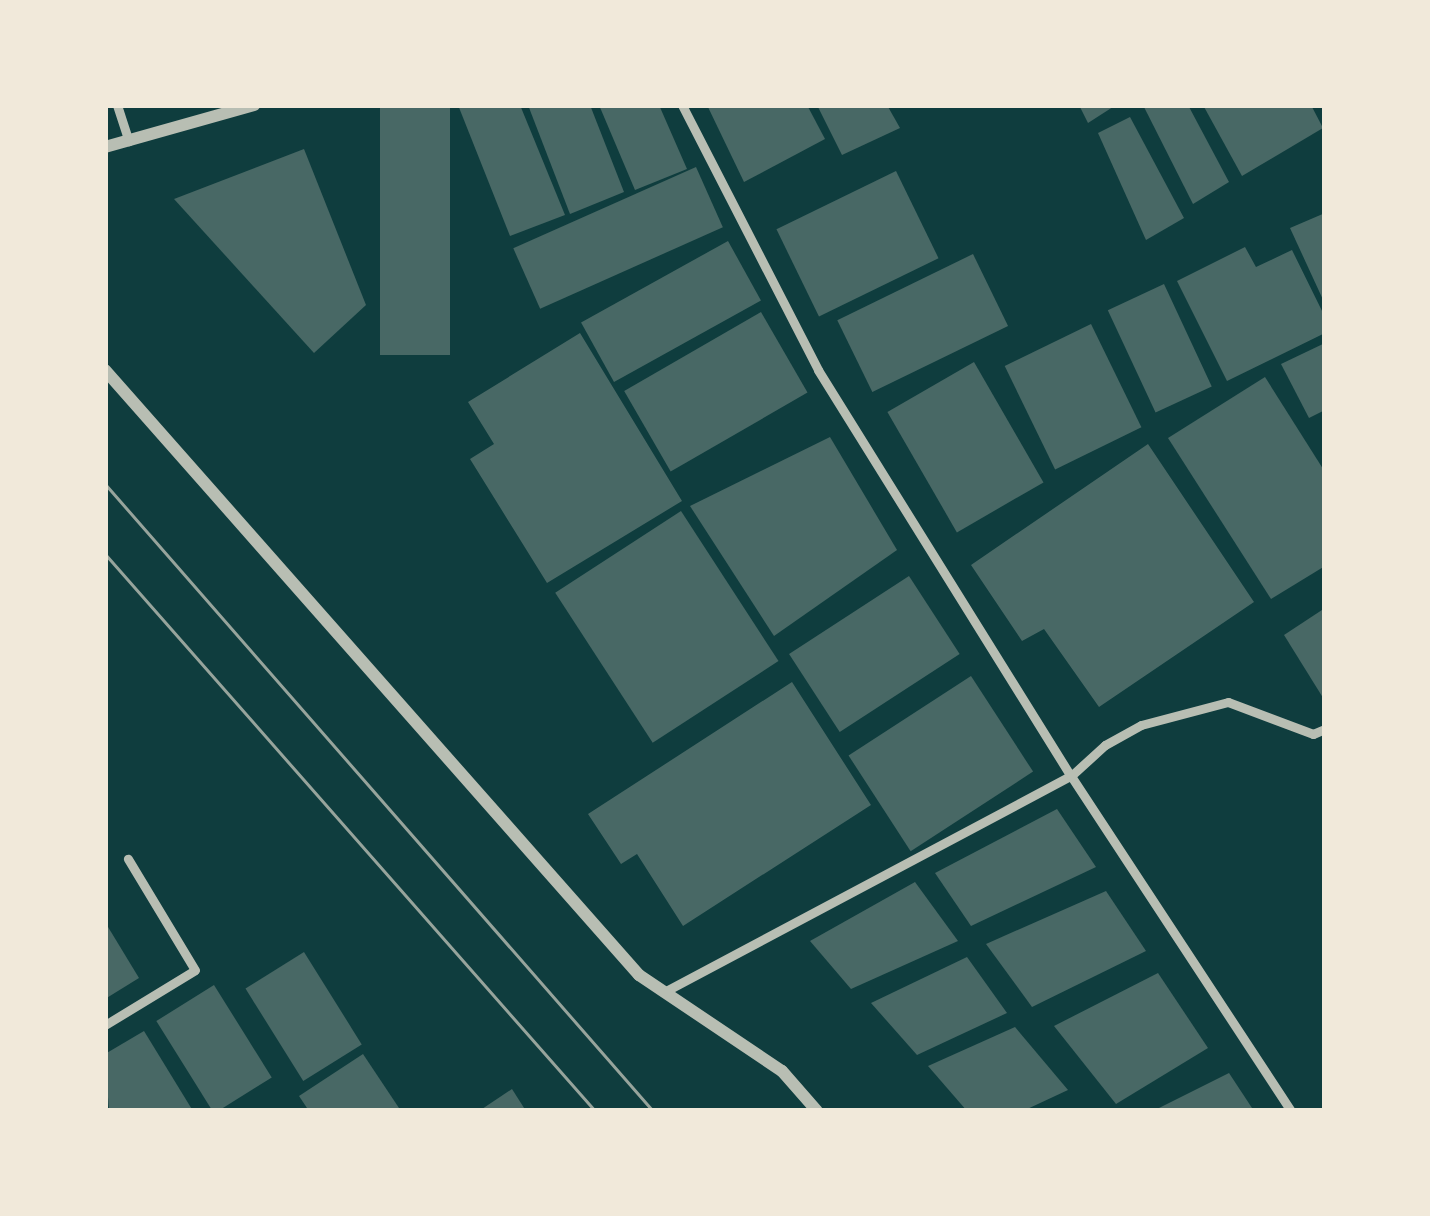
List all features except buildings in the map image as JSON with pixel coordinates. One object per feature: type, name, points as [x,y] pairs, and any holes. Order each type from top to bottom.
[{"type":"street","points":[[105,147],[254,105]]},
{"type":"street","points":[[105,370],[639,975],[782,1071],[817,1111]]},
{"type":"lane","points":[[117,105],[129,141]]},
{"type":"lane","points":[[682,105],[818,370],[1071,776],[1291,1111]]},
{"type":"lane","points":[[664,992],[1071,776],[1105,745],[1141,725],[1228,702],[1313,734],[1325,729]]},
{"type":"lane","points":[[105,1025],[195,970],[128,860]]},
{"type":"tram line","points":[[105,484],[653,1111]]},
{"type":"tram line","points":[[105,554],[595,1111]]}]
